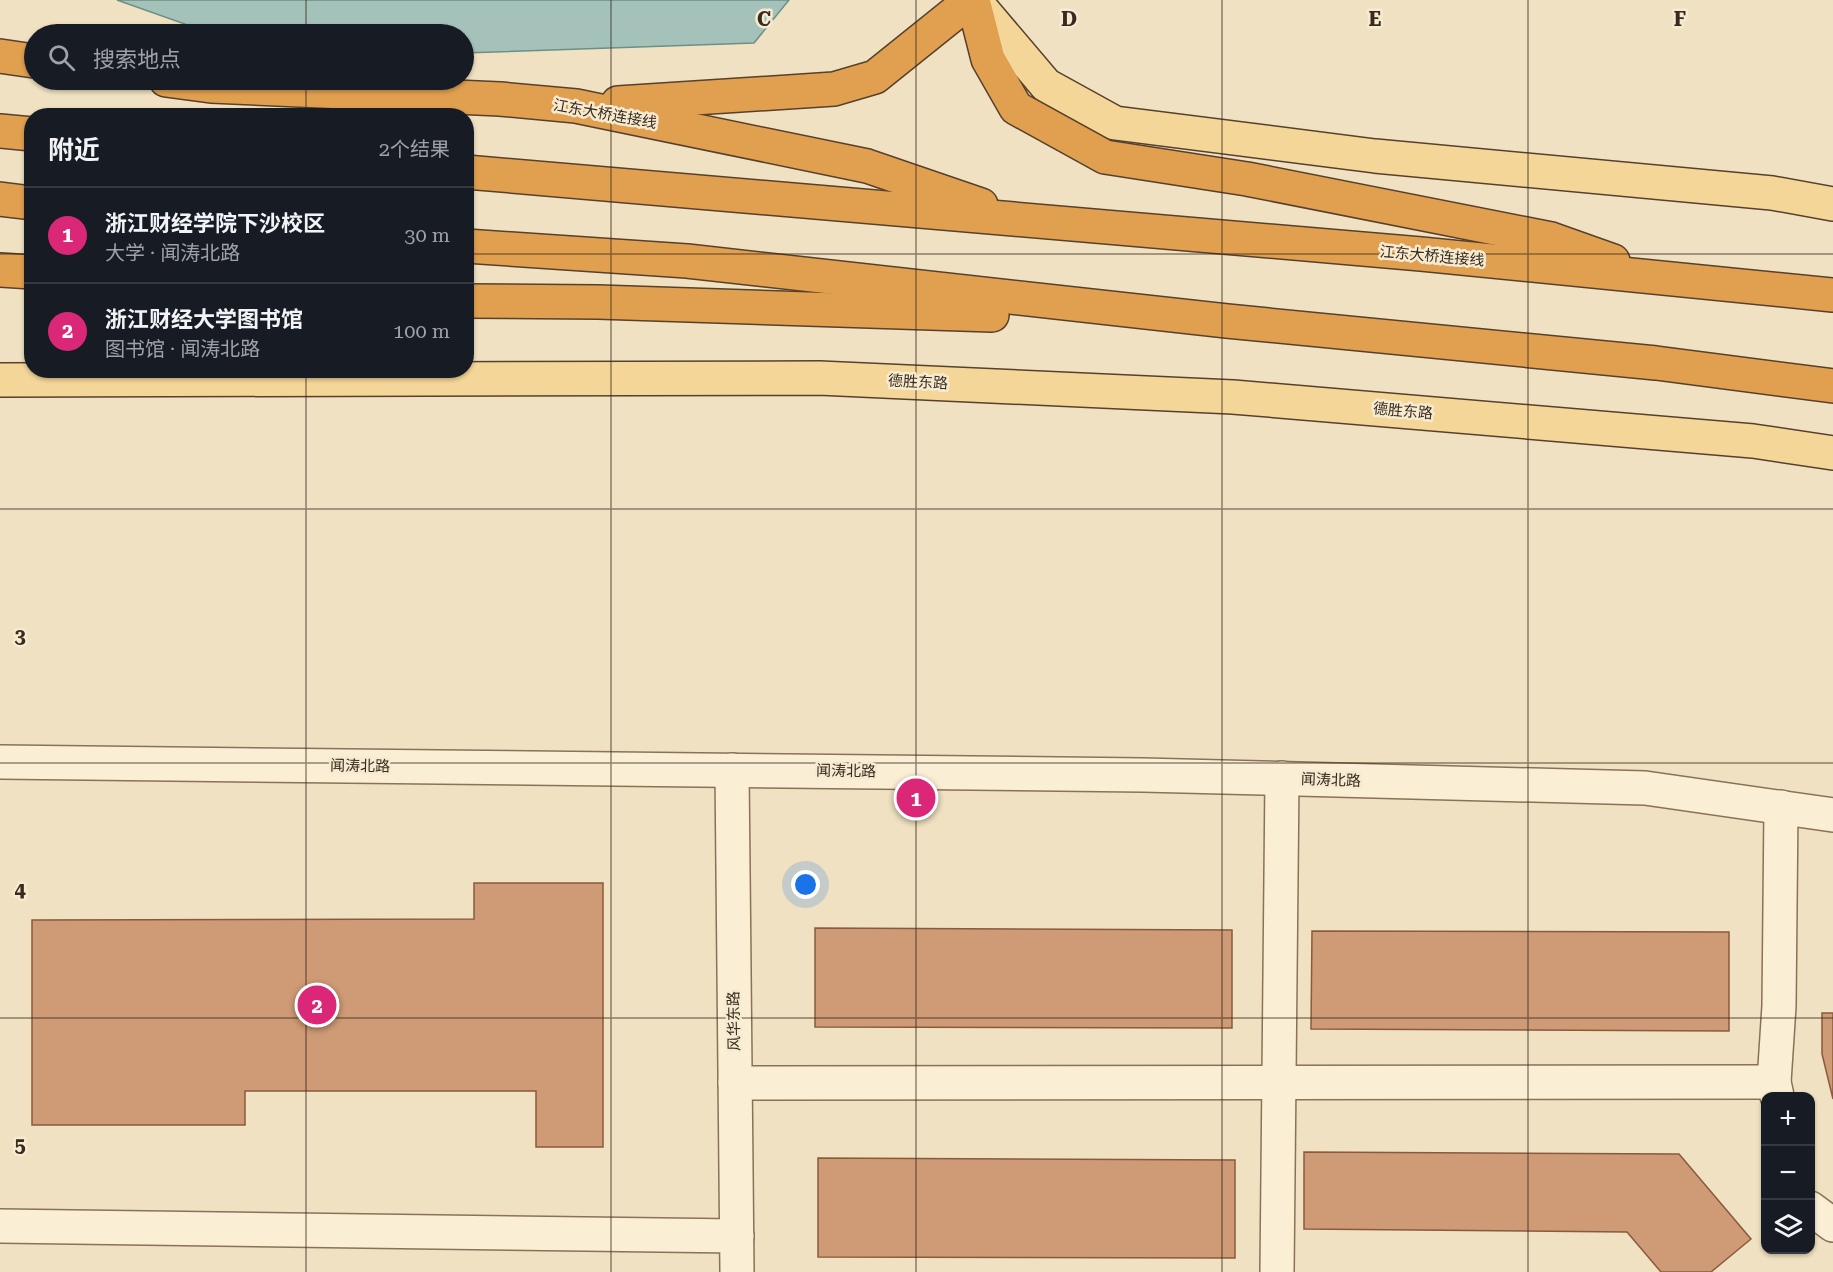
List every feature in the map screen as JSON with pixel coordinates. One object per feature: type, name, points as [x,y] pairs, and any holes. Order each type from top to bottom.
[{"type":"highway","points":[[576,106],[834,89],[875,77],[973,0],[988,59],[1016,108],[1105,156],[1247,179],[1551,239],[1662,279]]},
{"type":"highway","points":[[0,56],[24,60]]},
{"type":"highway","name":"江东大桥连接线","points":[[300,90],[500,99],[576,106],[867,166],[1031,222]]},
{"type":"highway","points":[[0,131],[24,133]]},
{"type":"highway","name":"江东大桥连接线","points":[[474,173],[1421,254],[1833,295]]},
{"type":"highway","points":[[0,200],[24,202]]},
{"type":"highway","points":[[474,247],[687,261],[1227,321],[1656,363],[1833,386]]},
{"type":"highway","points":[[0,270],[24,272]]},
{"type":"highway","points":[[474,301],[598,302],[1227,321]]},
{"type":"main road","points":[[973,0],[1046,85],[1115,123],[1375,156],[1772,193],[1833,204]]},
{"type":"main road","name":"德胜东路","points":[[0,380],[831,378],[1233,397],[1753,441],[1833,453]]},
{"type":"street","name":"闻涛北路","points":[[0,762],[1143,775],[1645,788],[1833,814]]},
{"type":"street","name":"风华东路","points":[[732,770],[737,1272]]},
{"type":"street","points":[[1277,1272],[1282,778]]},
{"type":"street","points":[[735,1083],[1279,1083],[1775,1089],[1779,1006],[1781,807]]},
{"type":"street","points":[[1815,1212],[1833,1225]]},
{"type":"street","points":[[0,1226],[737,1236]]},
{"type":"water","points":[[117,0],[789,0],[754,43],[474,53],[474,24],[185,24]]},
{"type":"building","points":[[474,883],[603,883],[603,1147],[536,1147],[536,1091],[245,1091],[245,1125],[32,1125],[32,920],[474,919]]},
{"type":"building","points":[[815,928],[1232,930],[1232,1028],[815,1027]]},
{"type":"building","points":[[1312,931],[1729,932],[1729,1031],[1311,1029]]},
{"type":"building","points":[[1822,1013],[1833,1013],[1833,1099],[1822,1054]]},
{"type":"building","points":[[1304,1152],[1679,1154],[1751,1239],[1711,1272],[1661,1272],[1627,1232],[1304,1229]]},
{"type":"building","points":[[818,1158],[1235,1160],[1235,1258],[818,1257]]},
{"type":"place","name":"浙江财经学院下沙校区","points":[[916,798]]},
{"type":"place","name":"浙江财经大学图书馆","points":[[317,1005]]}]
